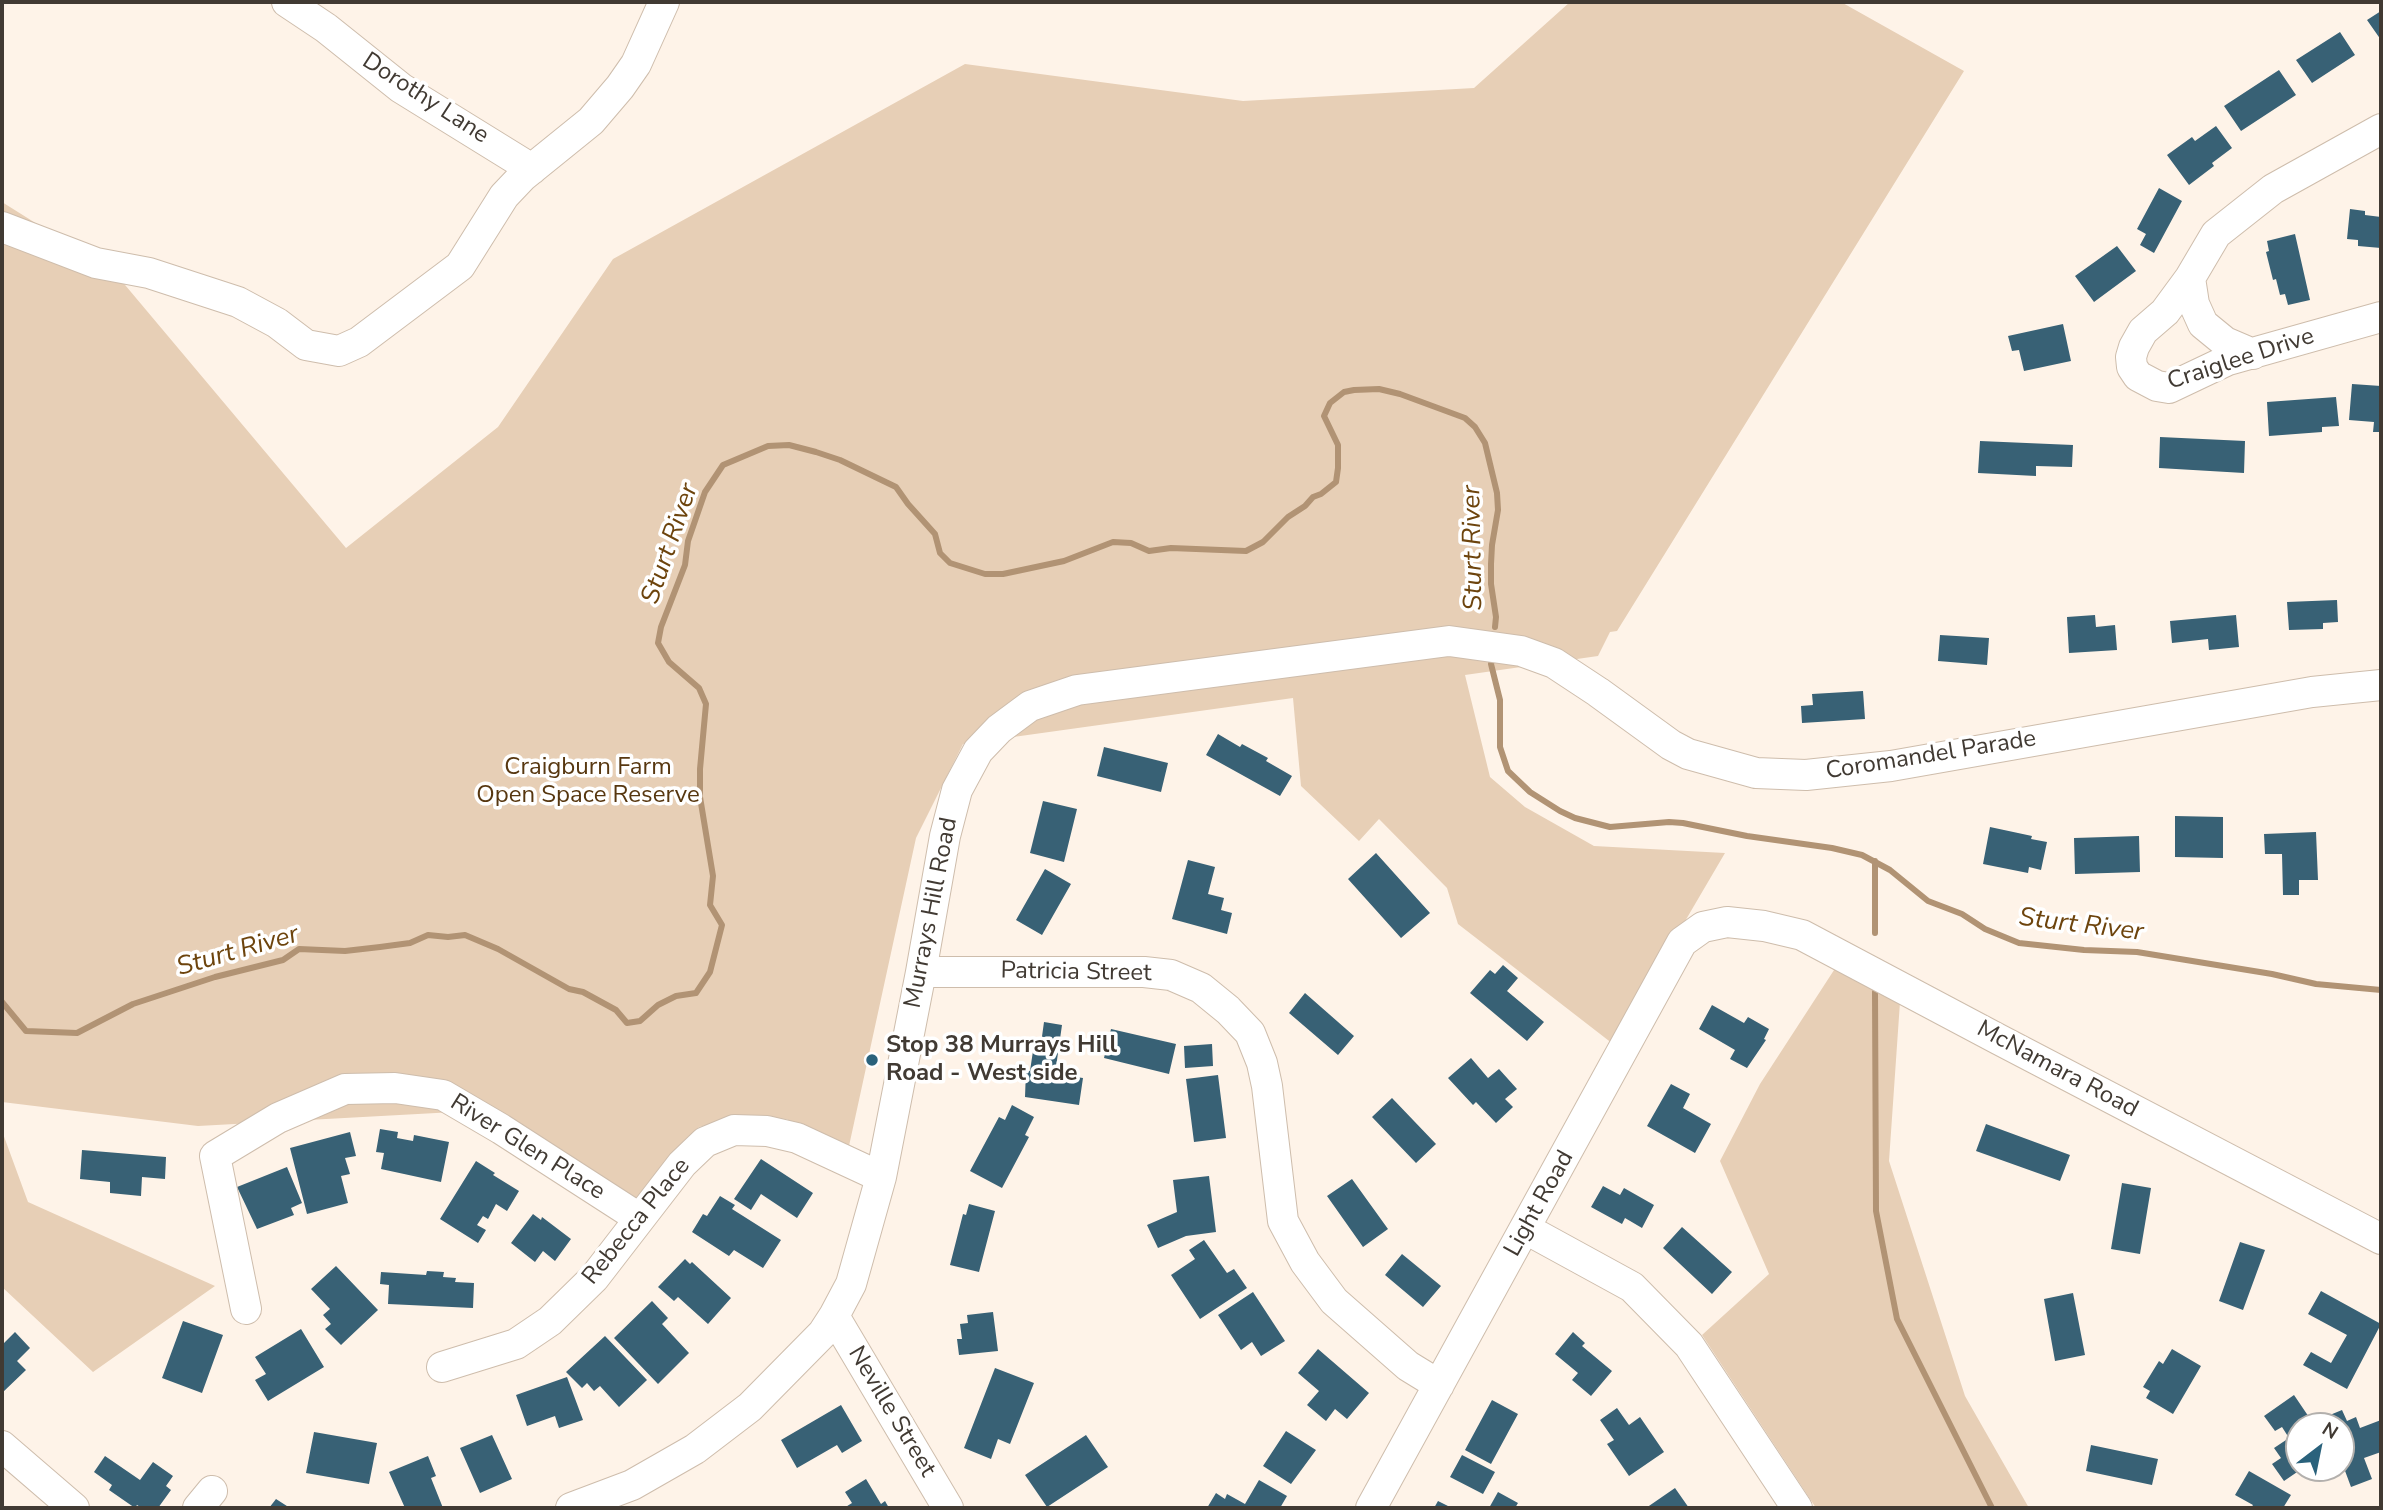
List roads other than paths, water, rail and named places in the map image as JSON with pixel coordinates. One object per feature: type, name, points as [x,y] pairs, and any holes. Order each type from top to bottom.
[{"type":"street","name":"Dorothy Lane","points":[[287,2],[326,28],[401,89],[532,169]]},
{"type":"street","points":[[2,227],[96,263],[149,274],[238,302],[277,323],[306,345],[339,351],[359,342],[460,266],[504,196],[523,176],[591,121],[620,87],[636,64],[664,2]]},
{"type":"street","points":[[2253,354],[2225,342],[2203,324],[2194,304],[2190,278],[2216,234],[2254,204],[2273,190],[2381,129]]},
{"type":"street","name":"Craiglee Drive","points":[[2190,278],[2165,312],[2143,331],[2134,347],[2132,368],[2138,376],[2157,386],[2169,388],[2228,360],[2381,317]]},
{"type":"street","name":"Murrays Hill Road","points":[[572,1508],[632,1485],[695,1449],[750,1407],[823,1333],[834,1316],[851,1284],[881,1177],[945,836],[957,790],[978,751],[999,729],[1030,706],[1077,690],[1455,641],[1509,649]]},
{"type":"street","name":"Coromandel Parade","points":[[1509,649],[1554,663],[1671,745],[1688,754],[1756,773],[1806,775],[1891,766],[2312,692],[2381,685]]},
{"type":"street","name":"Light Road","points":[[1371,1508],[1682,943],[1703,928],[1727,922]]},
{"type":"street","name":"McNamara Road","points":[[1727,922],[1764,926],[1802,935],[1997,1040],[2381,1239]]},
{"type":"street","name":"Patricia Street","points":[[921,972],[1144,972],[1171,975],[1201,988],[1250,1033],[1262,1062],[1283,1220],[1305,1262],[1334,1301],[1408,1366],[1438,1385]]},
{"type":"street","name":"River Glen Place","points":[[246,1309],[215,1156],[278,1118],[345,1089],[395,1088],[443,1095],[639,1218]]},
{"type":"street","name":"Rebecca Place","points":[[442,1367],[516,1344],[550,1321],[594,1278],[682,1164],[705,1142],[734,1130],[767,1131],[797,1138],[881,1177]]},
{"type":"street","points":[[1526,1229],[1632,1287],[1689,1345],[1797,1508]]},
{"type":"street","name":"Neville Street","points":[[834,1316],[948,1508]]},
{"type":"street","points":[[2,1446],[74,1508]]},
{"type":"waterway","name":"Sturt River","points":[[2,1002],[26,1031],[77,1033],[133,1004],[215,977],[283,960],[299,949],[345,951],[410,943],[428,935],[465,935],[498,949],[569,989],[583,992],[616,1010],[627,1023],[640,1021],[658,1005],[676,996],[696,993],[710,972],[722,925],[710,905],[713,876],[700,797],[706,704],[699,688],[669,662],[658,643],[661,627],[685,565],[688,541],[705,492],[723,465],[768,446],[789,445],[816,452],[840,460],[896,487],[935,534],[940,553],[950,563],[985,574],[1003,574],[1064,561],[1113,542],[1131,543],[1149,551],[1171,548],[1246,551],[1263,542],[1288,517],[1336,482],[1338,445],[1324,416],[1330,403],[1344,392],[1354,390],[1379,389],[1400,394],[1465,418],[1475,427],[1485,443],[1497,493],[1498,510],[1491,564],[1495,627]]},
{"type":"waterway","name":"Sturt River","points":[[1492,660],[1500,700],[1500,747],[1508,771],[1530,792],[1575,818],[1610,827],[1683,823],[1862,855],[1890,870],[1928,901],[1962,914],[1985,929],[2019,943],[2137,952],[2272,974],[2316,984],[2381,990]]},
{"type":"waterway","points":[[1875,861],[1875,933]]},
{"type":"waterway","points":[[1875,992],[1876,1211],[1897,1319],[1992,1508]]},
{"type":"place","name":"Stop 38 Murrays Hill Road - West side","points":[[872,1060]]},
{"type":"park label","name":"Craigburn Farm Open Space Reserve","points":[[588,782]]}]
